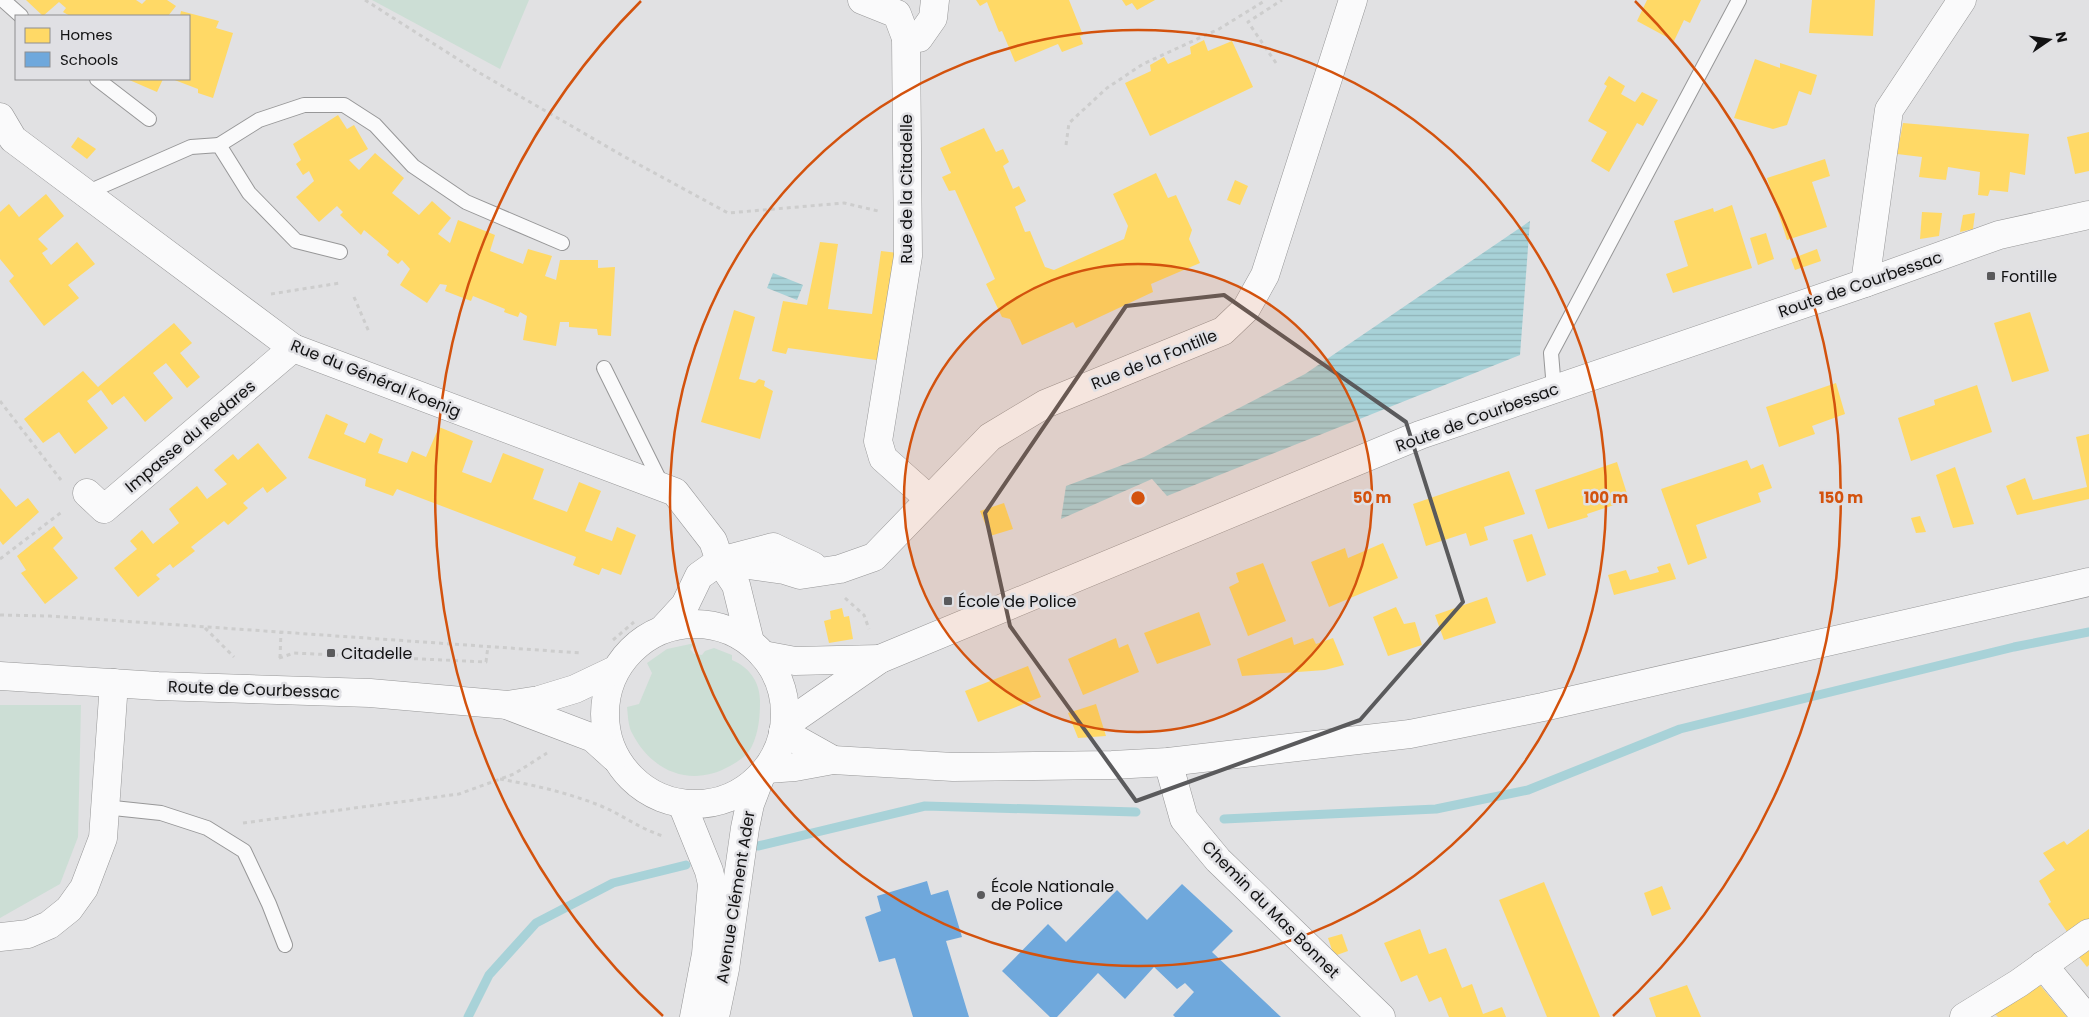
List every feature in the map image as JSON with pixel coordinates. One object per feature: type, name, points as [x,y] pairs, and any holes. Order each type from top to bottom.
[{"type":"street","name":"Rue de la Citadelle","points":[[862,0],[897,14],[906,38],[908,256],[878,441],[883,458],[928,499]]},
{"type":"street","points":[[906,38],[919,38],[933,18],[935,0]]},
{"type":"street","name":"Rue de la Fontille","points":[[821,571],[840,570],[874,557],[928,499],[990,438],[1044,404],[1223,331],[1246,309],[1265,275],[1353,0]]},
{"type":"street","points":[[1865,283],[1889,110],[1962,0]]},
{"type":"street","name":"Rue du Général Koenig","points":[[4,136],[86,193],[293,348],[675,492],[713,541],[720,561],[736,585],[757,648]]},
{"type":"street","name":"Route de Courbessac","points":[[784,729],[880,659],[1420,435],[1865,283],[1999,235],[2089,215]]},
{"type":"street","name":"Impasse du Redares","points":[[82,497],[104,509],[293,348]]},
{"type":"street","points":[[663,629],[685,605],[700,576],[720,561],[773,547],[810,563],[821,571]]},
{"type":"street","points":[[833,760],[784,729],[784,700],[777,676],[757,648],[723,628],[693,623],[663,629],[644,639],[628,652],[612,657],[605,698],[605,728],[614,757],[632,780],[655,796],[682,804],[710,804],[737,795],[763,774],[795,766],[833,760],[953,768],[1112,765],[1168,762],[1410,734],[1543,708],[2089,582]]},
{"type":"street","name":"Route de Courbessac","points":[[757,648],[795,661],[880,659]]},
{"type":"street","name":"Route de Courbessac","points":[[0,676],[114,683],[370,693],[508,705],[539,700],[574,690],[612,657]]},
{"type":"street","points":[[0,937],[28,934],[49,925],[68,909],[84,888],[103,838],[114,683]]},
{"type":"street","name":"Route de Courbessac","points":[[508,705],[593,738],[614,757]]},
{"type":"street","name":"Avenue Clément Ader","points":[[716,1017],[750,804],[763,774],[775,754],[784,729]]},
{"type":"street","name":"Chemin du Mas Bonnet","points":[[1168,762],[1184,819],[1218,860],[1381,1017]]},
{"type":"street","name":"Avenue Clément Ader","points":[[682,804],[709,871],[712,884],[706,954],[694,1017]]},
{"type":"street","points":[[1964,1017],[2089,933]]},
{"type":"street","points":[[2043,965],[2086,1017]]},
{"type":"lane","points":[[3,0],[20,15]]},
{"type":"lane","points":[[1554,389],[1551,353],[1739,0]]},
{"type":"lane","points":[[98,80],[149,119]]},
{"type":"lane","points":[[86,193],[191,147],[219,145],[259,120],[304,105],[344,104],[375,125],[413,166],[466,202],[562,243]]},
{"type":"lane","points":[[219,145],[250,193],[296,241],[340,252]]},
{"type":"lane","points":[[604,368],[663,488]]},
{"type":"lane","points":[[104,807],[161,813],[207,828],[244,852],[270,904],[285,945]]},
{"type":"path","points":[[365,0],[496,82],[625,157],[728,213],[844,202],[908,218]]},
{"type":"path","points":[[1066,145],[1069,123],[1107,88],[1143,64],[1219,29],[1266,0]]},
{"type":"path","points":[[1276,63],[1248,22],[1282,0]]},
{"type":"path","points":[[268,295],[340,282]]},
{"type":"path","points":[[354,297],[369,332]]},
{"type":"path","points":[[0,401],[82,497],[0,559]]},
{"type":"path","points":[[821,571],[843,596],[864,614],[880,659]]},
{"type":"path","points":[[0,615],[50,616],[588,653]]},
{"type":"path","points":[[612,657],[636,620]]},
{"type":"path","points":[[205,627],[238,662]]},
{"type":"path","points":[[280,658],[281,632]]},
{"type":"path","points":[[271,660],[294,653],[486,662],[488,646]]},
{"type":"path","points":[[207,828],[459,794],[522,769],[545,755],[549,749]]},
{"type":"path","points":[[500,779],[536,785],[602,806],[644,830],[667,837]]},
{"type":"highlighted area","points":[[1224,295],[1406,422],[1463,602],[1360,720],[1136,801],[1010,626],[985,513],[1126,306]]},
{"type":"green space","points":[[372,0],[529,0],[500,69]]},
{"type":"green space","points":[[695,643],[690,649],[694,654],[702,655],[705,651],[714,648],[732,655],[732,660],[748,671],[758,688],[760,701],[759,718],[758,729],[752,746],[740,760],[715,772],[701,776],[687,776],[662,766],[650,758],[640,747],[631,730],[627,707],[639,704],[652,673],[647,663],[667,649]]},
{"type":"green space","points":[[0,705],[81,705],[78,837],[60,884],[0,918]]},
{"type":"water","points":[[1530,221],[1520,355],[1167,496],[1152,479],[1061,519],[1066,486],[1144,457],[1305,374]]},
{"type":"water","points":[[773,273],[803,285],[797,300],[767,288]]},
{"type":"building: Homes","points":[[26,0],[136,0],[142,4],[146,0],[167,0],[176,6],[169,15],[68,15],[63,12],[66,8],[59,2],[42,15]]},
{"type":"building: Homes","points":[[976,0],[1069,0],[1083,35],[1080,36],[1083,44],[1062,52],[1058,44],[1015,62],[1002,31],[999,32],[987,2],[980,6]]},
{"type":"building: Homes","points":[[1122,0],[1155,0],[1137,10],[1132,3],[1126,6]]},
{"type":"building: Homes","points":[[1647,0],[1701,0],[1690,23],[1684,20],[1674,41],[1637,21]]},
{"type":"building: Homes","points":[[1812,0],[1875,0],[1873,36],[1809,33]]},
{"type":"building: Homes","points":[[181,11],[219,21],[216,28],[233,33],[213,98],[198,93],[198,89],[175,80],[190,80],[190,15],[180,15]]},
{"type":"building: Homes","points":[[1204,40],[1208,51],[1232,41],[1253,87],[1150,136],[1125,83],[1151,71],[1150,65],[1164,57],[1168,64],[1191,54],[1190,47]]},
{"type":"building: Homes","points":[[1755,59],[1780,68],[1780,63],[1817,75],[1811,95],[1799,91],[1787,125],[1773,129],[1734,118]]},
{"type":"building: Homes","points":[[1609,76],[1625,86],[1621,94],[1635,102],[1642,92],[1658,100],[1643,126],[1637,123],[1609,172],[1591,161],[1607,132],[1588,121],[1607,86],[1604,84]]},
{"type":"building: Homes","points":[[129,80],[163,80],[157,92]]},
{"type":"building: Homes","points":[[338,115],[347,129],[354,125],[368,149],[349,160],[359,170],[375,153],[404,178],[392,193],[419,215],[432,201],[451,218],[438,234],[450,243],[458,220],[495,235],[490,251],[523,264],[528,249],[552,256],[545,276],[556,280],[560,260],[598,260],[598,268],[615,267],[611,336],[598,335],[597,329],[569,327],[569,322],[560,322],[556,346],[523,340],[527,316],[520,312],[518,317],[504,312],[505,309],[473,296],[471,301],[445,291],[447,285],[440,284],[427,303],[400,285],[410,269],[402,260],[398,264],[387,255],[389,251],[364,230],[361,235],[340,215],[343,212],[337,206],[319,222],[296,197],[314,181],[309,171],[303,175],[296,164],[301,160],[293,144]]},
{"type":"building: Homes","points":[[1903,123],[2029,134],[2025,175],[2010,172],[2008,192],[1990,190],[1988,196],[1978,195],[1980,172],[1948,167],[1946,180],[1919,177],[1922,157],[1897,154]]},
{"type":"building: Homes","points":[[984,128],[996,152],[1003,149],[1009,162],[1003,166],[1013,189],[1019,186],[1026,201],[1015,207],[1025,232],[1030,231],[1045,267],[1054,270],[1124,239],[1128,226],[1113,194],[1156,173],[1168,198],[1176,195],[1192,230],[1189,239],[1200,263],[1151,284],[1153,292],[1076,328],[1073,322],[1022,345],[1010,319],[1002,317],[986,284],[995,279],[955,190],[949,191],[942,177],[951,173],[940,148]]},
{"type":"building: Homes","points":[[2089,132],[2089,171],[2075,174],[2067,137]]},
{"type":"building: Homes","points":[[78,137],[96,149],[87,159],[71,147]]},
{"type":"building: Homes","points":[[1825,159],[1830,176],[1812,182],[1827,227],[1787,240],[1767,178]]},
{"type":"building: Homes","points":[[1235,180],[1248,186],[1240,205],[1227,200]]},
{"type":"building: Homes","points":[[46,194],[64,216],[38,239],[48,249],[42,253],[51,265],[77,242],[95,264],[68,285],[79,298],[44,326],[9,281],[14,276],[0,259],[0,212],[9,204],[19,217]]},
{"type":"building: Homes","points":[[1732,205],[1752,268],[1673,293],[1666,274],[1688,266],[1674,221],[1713,208],[1714,212]]},
{"type":"building: Homes","points":[[1922,212],[1942,213],[1939,236],[1920,239]]},
{"type":"building: Homes","points":[[1975,213],[1973,229],[1960,232],[1963,215]]},
{"type":"building: Homes","points":[[1766,233],[1774,259],[1758,265],[1750,238]]},
{"type":"building: Homes","points":[[820,242],[838,244],[828,309],[872,314],[881,251],[898,253],[883,361],[788,348],[786,354],[772,351],[783,301],[807,305]]},
{"type":"building: Homes","points":[[1817,249],[1821,261],[1795,270],[1791,259]]},
{"type":"building: Homes","points":[[734,310],[755,317],[739,379],[755,383],[759,379],[765,381],[764,386],[773,391],[760,439],[701,422]]},
{"type":"building: Homes","points":[[2030,312],[2049,371],[2012,382],[1994,323]]},
{"type":"building: Homes","points":[[174,323],[192,343],[180,353],[200,377],[187,388],[166,363],[153,373],[173,398],[145,422],[124,396],[112,405],[101,390],[87,401],[108,428],[75,454],[59,432],[43,443],[24,419],[83,371],[98,387]]},
{"type":"building: Homes","points":[[1836,383],[1845,414],[1812,426],[1815,434],[1779,447],[1766,407]]},
{"type":"building: Homes","points":[[1977,385],[1992,432],[1911,461],[1898,418],[1935,405],[1934,400]]},
{"type":"building: Homes","points":[[326,414],[348,424],[344,434],[365,443],[370,433],[383,439],[378,453],[407,463],[412,451],[426,457],[439,427],[473,441],[462,472],[491,483],[503,453],[544,469],[533,499],[567,512],[579,482],[601,491],[585,531],[612,541],[617,527],[636,535],[621,575],[602,568],[599,575],[573,565],[576,557],[397,489],[393,496],[365,486],[366,479],[308,458]]},
{"type":"building: Homes","points":[[2089,434],[2089,499],[2017,515],[2006,486],[2025,478],[2033,500],[2087,487],[2076,437]]},
{"type":"building: Homes","points":[[258,443],[287,478],[267,493],[263,487],[243,503],[248,508],[228,525],[224,521],[191,547],[195,551],[173,568],[170,564],[156,575],[160,579],[138,597],[114,568],[137,549],[130,541],[142,530],[153,544],[179,523],[169,509],[197,486],[207,499],[227,484],[214,470],[233,454],[238,460]]},
{"type":"building: Homes","points":[[1747,460],[1751,469],[1763,464],[1772,488],[1758,493],[1761,502],[1696,525],[1707,558],[1688,565],[1661,489]]},
{"type":"building: Homes","points":[[1617,462],[1629,500],[1587,514],[1588,517],[1548,529],[1535,490]]},
{"type":"building: Homes","points":[[1955,467],[1974,524],[1953,528],[1936,475]]},
{"type":"building: Homes","points":[[1509,471],[1525,514],[1484,527],[1488,540],[1470,546],[1466,533],[1426,546],[1413,504]]},
{"type":"building: Homes","points":[[0,488],[16,507],[28,498],[39,512],[3,545],[0,541]]},
{"type":"building: Homes","points":[[1004,503],[1013,529],[990,536],[980,511]]},
{"type":"building: Homes","points":[[1920,516],[1926,532],[1916,533],[1911,518]]},
{"type":"building: Homes","points":[[54,526],[63,538],[53,548],[78,578],[45,604],[21,573],[26,570],[17,556]]},
{"type":"building: Homes","points":[[1532,534],[1546,575],[1527,582],[1513,540]]},
{"type":"building: Homes","points":[[1383,543],[1398,578],[1329,607],[1311,562],[1345,548],[1348,558]]},
{"type":"building: Homes","points":[[1263,563],[1286,621],[1248,636],[1229,587],[1239,582],[1236,573]]},
{"type":"building: Homes","points":[[1670,563],[1676,579],[1614,595],[1608,575],[1626,570],[1630,580],[1659,572],[1657,567]]},
{"type":"building: Homes","points":[[1487,597],[1496,623],[1444,640],[1435,615]]},
{"type":"building: Homes","points":[[1396,607],[1404,624],[1415,622],[1422,645],[1388,656],[1373,617]]},
{"type":"building: Homes","points":[[842,608],[844,617],[849,616],[853,639],[829,643],[824,621],[831,619],[830,611]]},
{"type":"building: Homes","points":[[1199,612],[1211,645],[1157,664],[1144,633]]},
{"type":"building: Homes","points":[[1292,637],[1294,645],[1313,638],[1316,644],[1333,638],[1344,665],[1325,670],[1242,676],[1237,659]]},
{"type":"building: Homes","points":[[1116,638],[1119,648],[1128,644],[1139,672],[1083,695],[1068,659]]},
{"type":"building: Homes","points":[[1028,666],[1041,697],[978,722],[965,691]]},
{"type":"building: Homes","points":[[1096,704],[1106,736],[1078,738],[1068,713]]},
{"type":"building: Homes","points":[[2089,829],[2089,921],[2070,936],[2048,904],[2051,902],[2039,881],[2055,870],[2043,853],[2064,841],[2067,845]]},
{"type":"building: Homes","points":[[1544,882],[1600,1017],[1547,1017],[1499,900]]},
{"type":"building: Homes","points":[[1662,886],[1671,909],[1652,916],[1644,893]]},
{"type":"building: Homes","points":[[1420,929],[1429,954],[1446,948],[1462,988],[1472,984],[1483,1014],[1502,1007],[1506,1017],[1449,1017],[1441,997],[1429,1002],[1417,975],[1401,982],[1384,943]]},
{"type":"building: Homes","points":[[1342,934],[1348,951],[1334,956],[1328,938]]},
{"type":"building: Homes","points":[[2089,942],[2089,965],[2087,967],[2075,952]]},
{"type":"building: Homes","points":[[2039,984],[2067,1017],[1998,1017],[1993,1012],[2018,1000]]},
{"type":"building: Homes","points":[[1687,985],[1701,1017],[1656,1017],[1649,998]]},
{"type":"building: Schools","points":[[927,881],[931,895],[948,890],[962,937],[946,941],[969,1017],[913,1017],[895,958],[879,962],[865,917],[881,911],[877,896]]},
{"type":"building: Schools","points":[[1182,884],[1233,931],[1212,952],[1281,1017],[1175,1017],[1173,1015],[1194,992],[1185,983],[1177,989],[1154,967],[1125,999],[1098,973],[1057,1017],[1050,1017],[1002,971],[1048,924],[1066,942],[1117,890],[1147,920]]},
{"type":"waterway","points":[[1224,819],[1436,809],[1528,790],[1680,729],[2014,647],[2089,632]]},
{"type":"waterway","points":[[758,846],[925,806],[1136,812]]},
{"type":"waterway","points":[[468,1017],[489,975],[536,923],[613,883],[686,865]]},
{"type":"place","name":"Fontille","points":[[1991,276]]},
{"type":"place","name":"École de Police","points":[[948,601]]},
{"type":"place","name":"Citadelle","points":[[331,653]]},
{"type":"place","name":"École Nationale de Police","points":[[981,895]]}]
